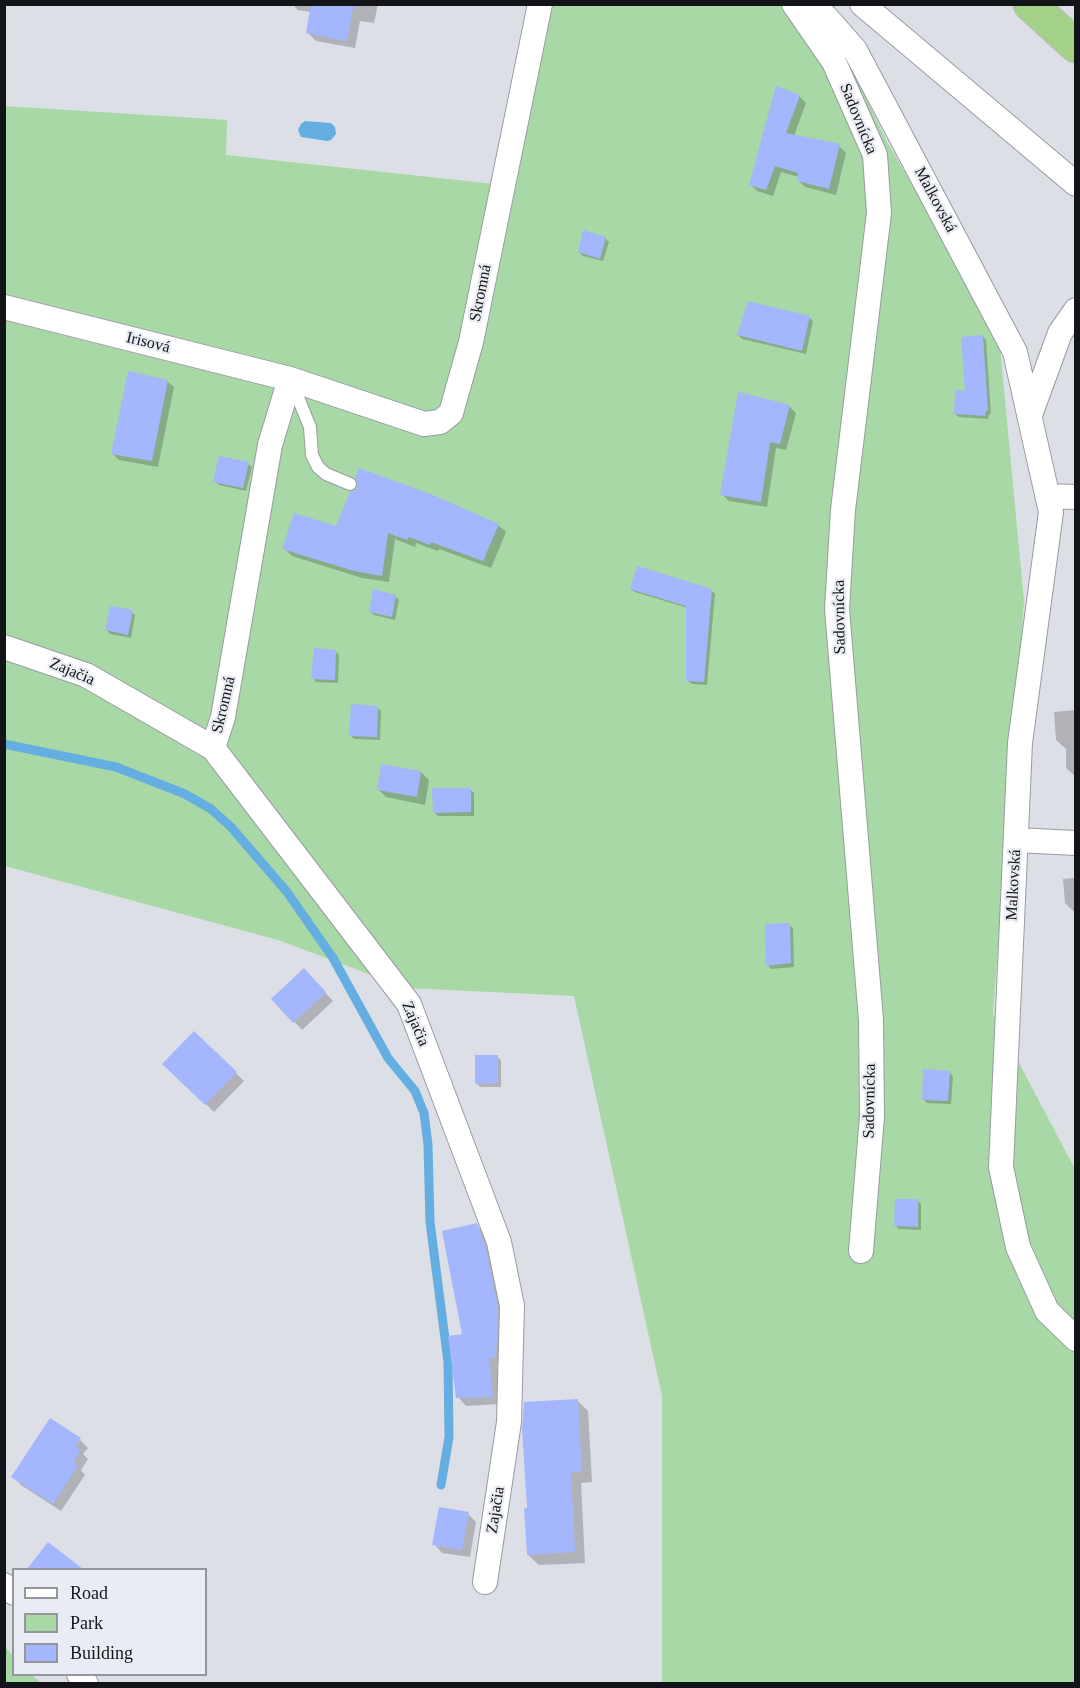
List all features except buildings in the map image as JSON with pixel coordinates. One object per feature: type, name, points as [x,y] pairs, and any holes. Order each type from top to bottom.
[{"type":"highway","points":[[1030,4],[1076,46]]},
{"type":"street","name":"Skromná","points":[[213,748],[223,717],[270,445],[290,379],[424,424],[440,422],[451,413],[471,342],[540,4]]},
{"type":"street","name":"Sadovnícka","points":[[794,4],[834,62],[875,154],[879,213],[843,510],[837,609],[871,1020],[872,1116],[861,1251]]},
{"type":"street","name":"Malkovská","points":[[807,4],[826,17],[855,50],[1015,352],[1048,496],[1051,512],[1020,743],[1001,1167],[1018,1247],[1047,1311],[1076,1339]]},
{"type":"street","points":[[862,4],[1076,184]]},
{"type":"street","name":"Irisová","points":[[4,307],[290,379]]},
{"type":"street","points":[[1030,415],[1060,333],[1076,310]]},
{"type":"street","points":[[1048,496],[1076,497]]},
{"type":"street","name":"Zajačia","points":[[4,647],[86,675],[213,748],[409,1004],[499,1242],[512,1306],[509,1422],[485,1582]]},
{"type":"street","points":[[1016,840],[1076,843]]},
{"type":"lane","points":[[290,379],[310,427],[312,455],[318,468],[350,484]]},
{"type":"green space","points":[[533,5],[794,5],[835,34],[887,142],[952,252],[1000,347],[1024,601],[993,1014],[1075,1169],[1075,1683],[662,1683],[662,1396],[574,996],[406,988],[278,940],[5,866],[4,106],[227,120],[226,155],[494,184]]},
{"type":"green space","points":[[5,1647],[12,1655],[12,1676],[33,1676],[41,1683],[5,1683]]},
{"type":"water","points":[[305,121],[331,123],[335,127],[336,134],[327,141],[301,137],[298,130]]},
{"type":"waterway","points":[[4,744],[116,767],[185,794],[211,809],[231,827],[287,892],[333,958],[388,1058],[415,1091],[424,1113],[428,1145],[430,1222],[448,1362],[449,1437],[441,1485]]}]
